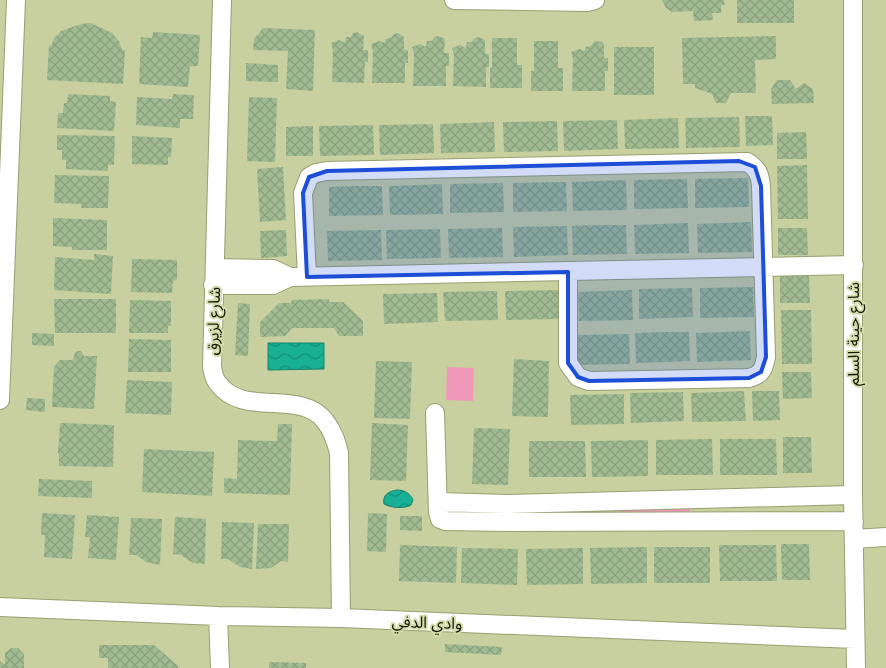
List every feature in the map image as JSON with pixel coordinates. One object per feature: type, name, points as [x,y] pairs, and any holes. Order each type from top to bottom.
[{"type":"street","points":[[0,400],[5,145],[16,0]]},
{"type":"street","name":"شارع لزيرق","points":[[222,0],[212,367],[217,382],[229,393],[245,401],[294,405],[310,410],[324,420],[334,436],[339,453],[341,618]]},
{"type":"street","points":[[454,0],[587,2],[595,0]]},
{"type":"street","name":"شارع حينة السلم","points":[[853,0],[853,496],[856,668]]},
{"type":"street","points":[[298,277],[303,193],[309,177],[316,173],[327,171],[747,162],[755,167],[760,175],[762,186],[765,267],[765,366],[761,372],[749,378],[589,381],[578,377],[568,362],[568,272]]},
{"type":"street","points":[[214,276],[272,285],[298,277],[854,265]]},
{"type":"street","points":[[436,413],[439,511],[444,520],[508,522],[854,521]]},
{"type":"street","points":[[439,511],[508,504],[853,496]]},
{"type":"street","points":[[854,539],[886,537]]},
{"type":"street","name":"وادي الدفي","points":[[0,608],[218,616],[341,618],[855,639]]},
{"type":"street","points":[[218,616],[220,668]]},
{"type":"highlighted area","points":[[739,161],[755,167],[761,186],[766,357],[761,372],[749,378],[589,381],[578,377],[568,363],[568,272],[307,277],[303,193],[309,177],[327,171]]},
{"type":"green space","points":[[447,367],[474,368],[473,401],[446,400]]},
{"type":"green space","points":[[690,507],[688,513],[618,512],[618,509]]},
{"type":"water","points":[[268,343],[324,343],[324,369],[268,370]]},
{"type":"water","points":[[397,490],[404,491],[410,495],[413,500],[411,505],[398,507],[384,504],[384,498],[387,494]]},
{"type":"building","points":[[662,0],[724,0],[725,5],[721,5],[721,13],[712,13],[713,20],[694,21],[693,11],[672,12],[666,8]]},
{"type":"building","points":[[737,0],[794,0],[794,23],[737,23]]},
{"type":"building","points":[[91,23],[112,33],[119,41],[122,50],[125,50],[123,84],[47,80],[49,45],[51,46],[54,38],[61,31],[81,24]]},
{"type":"building","points":[[263,28],[315,30],[313,91],[286,89],[288,51],[253,50],[254,39]]},
{"type":"building","points":[[153,32],[200,35],[198,66],[190,66],[188,87],[139,84],[141,37],[152,38]]},
{"type":"building","points":[[357,32],[364,36],[363,50],[368,50],[368,62],[365,62],[364,83],[332,82],[333,50],[331,43],[339,40],[345,43],[346,37],[351,37],[353,33]]},
{"type":"building","points":[[398,33],[404,37],[404,50],[408,50],[408,63],[405,63],[405,83],[372,83],[373,51],[371,44],[379,41],[385,43],[385,39],[391,38],[394,34]]},
{"type":"building","points":[[439,36],[445,39],[444,53],[449,53],[449,66],[446,66],[446,86],[413,86],[414,54],[412,47],[420,44],[426,47],[427,41],[432,41],[434,37]]},
{"type":"building","points":[[776,36],[776,59],[755,60],[756,93],[731,93],[726,103],[716,103],[712,94],[695,88],[695,84],[683,84],[682,38]]},
{"type":"building","points":[[479,37],[485,40],[485,54],[489,54],[489,67],[486,67],[486,87],[453,86],[454,55],[452,48],[460,45],[466,48],[467,42],[472,42],[475,38]]},
{"type":"building","points":[[492,38],[517,38],[517,65],[522,65],[522,88],[490,88]]},
{"type":"building","points":[[534,41],[558,41],[558,68],[563,68],[563,91],[531,91],[531,71],[534,71]]},
{"type":"building","points":[[595,41],[602,42],[604,45],[604,58],[608,58],[608,71],[605,71],[605,91],[572,91],[573,59],[571,52],[579,49],[585,51],[585,47],[591,46]]},
{"type":"building","points":[[614,47],[654,47],[654,95],[614,95]]},
{"type":"building","points":[[246,63],[278,65],[278,82],[246,81]]},
{"type":"building","points":[[777,80],[790,80],[796,89],[804,83],[813,89],[814,103],[772,104],[771,89]]},
{"type":"building","points":[[68,94],[110,96],[110,101],[116,102],[114,131],[57,128],[58,113],[63,113],[64,103],[67,103]]},
{"type":"building","points":[[173,94],[194,95],[193,119],[180,119],[180,128],[136,125],[137,97],[172,99]]},
{"type":"building","points":[[249,97],[277,98],[275,162],[247,161]]},
{"type":"building","points":[[745,116],[772,116],[773,145],[746,146]]},
{"type":"building","points":[[739,117],[740,147],[686,148],[685,118]]},
{"type":"building","points":[[678,118],[679,148],[625,149],[624,120]]},
{"type":"building","points":[[617,120],[618,149],[564,151],[563,121]]},
{"type":"building","points":[[557,121],[558,151],[504,152],[503,122]]},
{"type":"building","points":[[494,122],[495,152],[441,153],[440,124]]},
{"type":"building","points":[[433,124],[434,153],[380,155],[379,125]]},
{"type":"building","points":[[373,125],[374,155],[320,156],[319,126]]},
{"type":"building","points":[[313,126],[313,156],[286,156],[286,127]]},
{"type":"building","points":[[806,132],[807,159],[777,159],[777,133]]},
{"type":"building","points":[[57,135],[115,136],[114,165],[108,165],[108,171],[66,169],[66,160],[62,160],[62,150],[57,150]]},
{"type":"building","points":[[132,136],[172,138],[171,157],[168,157],[168,165],[132,164]]},
{"type":"building","points":[[807,165],[808,219],[778,219],[777,166]]},
{"type":"building","points":[[283,167],[286,220],[260,222],[257,169]]},
{"type":"building","points":[[55,175],[109,176],[108,208],[81,208],[81,204],[54,203]]},
{"type":"building","points":[[748,178],[749,207],[695,208],[695,179]]},
{"type":"building","points":[[687,179],[688,208],[634,209],[634,180]]},
{"type":"building","points":[[626,180],[627,210],[573,211],[572,182]]},
{"type":"building","points":[[566,182],[567,211],[513,212],[513,183]]},
{"type":"building","points":[[503,183],[504,212],[450,213],[450,184]]},
{"type":"building","points":[[442,184],[443,214],[390,215],[389,186]]},
{"type":"building","points":[[382,186],[383,215],[329,216],[329,187]]},
{"type":"building","points":[[53,218],[107,220],[107,250],[72,250],[72,247],[53,246]]},
{"type":"building","points":[[751,222],[752,252],[698,253],[697,224]]},
{"type":"building","points":[[688,223],[689,253],[635,254],[634,225]]},
{"type":"building","points":[[626,225],[627,254],[573,255],[572,226]]},
{"type":"building","points":[[567,226],[568,255],[514,257],[513,227]]},
{"type":"building","points":[[502,228],[503,257],[449,258],[448,229]]},
{"type":"building","points":[[778,228],[807,228],[808,255],[778,255]]},
{"type":"building","points":[[440,229],[441,258],[387,259],[386,230]]},
{"type":"building","points":[[286,230],[287,256],[261,258],[260,231]]},
{"type":"building","points":[[381,230],[382,260],[328,261],[327,231]]},
{"type":"building","points":[[94,254],[113,256],[111,294],[54,290],[55,257],[94,260]]},
{"type":"building","points":[[132,259],[177,260],[177,280],[173,281],[172,293],[131,292]]},
{"type":"building","points":[[780,276],[809,276],[810,303],[780,303]]},
{"type":"building","points":[[753,287],[754,317],[700,318],[700,288]]},
{"type":"building","points":[[692,288],[693,317],[639,319],[639,289]]},
{"type":"building","points":[[558,290],[559,319],[506,320],[505,291]]},
{"type":"building","points":[[632,290],[633,320],[579,321],[578,292]]},
{"type":"building","points":[[497,291],[498,320],[445,321],[443,292]]},
{"type":"building","points":[[437,293],[438,322],[384,324],[383,294]]},
{"type":"building","points":[[54,299],[116,299],[116,333],[55,333]]},
{"type":"building","points":[[329,299],[329,302],[343,302],[363,321],[363,336],[339,336],[334,328],[292,328],[285,336],[260,337],[260,322],[279,303],[291,303],[292,300]]},
{"type":"building","points":[[130,300],[171,301],[171,326],[168,326],[168,333],[129,333]]},
{"type":"building","points":[[238,303],[250,304],[248,356],[235,355]]},
{"type":"building","points":[[781,310],[811,310],[812,364],[782,364]]},
{"type":"building","points":[[750,331],[751,360],[697,362],[696,333]]},
{"type":"building","points":[[689,332],[690,361],[636,363],[635,333]]},
{"type":"building","points":[[32,333],[54,334],[54,346],[32,345]]},
{"type":"building","points":[[629,334],[630,364],[576,365],[575,335]]},
{"type":"building","points":[[129,339],[171,340],[171,372],[128,372]]},
{"type":"building","points":[[77,351],[81,351],[84,356],[97,356],[94,409],[52,407],[54,367],[60,360],[73,360]]},
{"type":"building","points":[[514,359],[549,361],[548,417],[512,416]]},
{"type":"building","points":[[376,361],[412,362],[410,419],[374,418]]},
{"type":"building","points":[[782,372],[811,372],[812,398],[783,399]]},
{"type":"building","points":[[127,380],[172,382],[171,415],[125,413]]},
{"type":"building","points":[[744,391],[746,421],[692,422],[691,393]]},
{"type":"building","points":[[752,391],[779,391],[780,420],[753,421]]},
{"type":"building","points":[[683,392],[684,421],[631,423],[630,393]]},
{"type":"building","points":[[624,394],[624,424],[571,425],[570,395]]},
{"type":"building","points":[[27,398],[45,399],[45,412],[26,410]]},
{"type":"building","points":[[60,423],[114,425],[113,467],[59,466]]},
{"type":"building","points":[[372,423],[408,425],[406,481],[370,480]]},
{"type":"building","points":[[278,424],[292,424],[290,495],[224,493],[224,478],[237,479],[238,440],[277,441]]},
{"type":"building","points":[[474,428],[510,429],[508,485],[472,484]]},
{"type":"building","points":[[783,437],[811,437],[812,473],[783,473]]},
{"type":"building","points":[[712,439],[713,475],[656,475],[656,440]]},
{"type":"building","points":[[720,439],[776,439],[777,475],[720,475]]},
{"type":"building","points":[[648,440],[648,476],[592,477],[591,441]]},
{"type":"building","points":[[529,441],[585,441],[586,477],[529,477]]},
{"type":"building","points":[[144,449],[214,452],[212,496],[142,492]]},
{"type":"building","points":[[39,479],[92,481],[92,498],[38,496]]},
{"type":"building","points":[[42,513],[75,515],[72,559],[44,557],[45,535],[41,535]]},
{"type":"building","points":[[368,513],[387,514],[386,552],[367,551]]},
{"type":"building","points":[[87,515],[119,517],[116,560],[88,558],[90,537],[85,537]]},
{"type":"building","points":[[400,516],[422,516],[422,531],[400,530]]},
{"type":"building","points":[[175,517],[206,519],[205,564],[193,563],[181,555],[173,554]]},
{"type":"building","points":[[131,518],[162,519],[160,565],[146,562],[136,555],[129,555]]},
{"type":"building","points":[[222,522],[254,523],[252,569],[240,567],[228,559],[221,559]]},
{"type":"building","points":[[258,524],[289,524],[288,562],[281,561],[271,568],[256,569]]},
{"type":"building","points":[[781,544],[809,544],[810,580],[782,580]]},
{"type":"building","points":[[400,545],[457,547],[456,583],[399,581]]},
{"type":"building","points":[[719,545],[776,545],[777,581],[720,581]]},
{"type":"building","points":[[647,547],[647,583],[591,584],[590,548]]},
{"type":"building","points":[[654,547],[710,547],[710,583],[654,583]]},
{"type":"building","points":[[462,548],[518,549],[517,585],[461,583]]},
{"type":"building","points":[[583,548],[583,584],[527,585],[526,549]]},
{"type":"building","points":[[445,644],[502,647],[501,655],[445,652]]},
{"type":"building","points":[[99,645],[154,645],[178,668],[108,668],[108,658],[99,658]]},
{"type":"building","points":[[11,648],[18,648],[24,654],[24,668],[0,668],[0,661],[5,665],[5,653]]},
{"type":"building","points":[[269,662],[306,663],[306,668],[269,668]]}]
